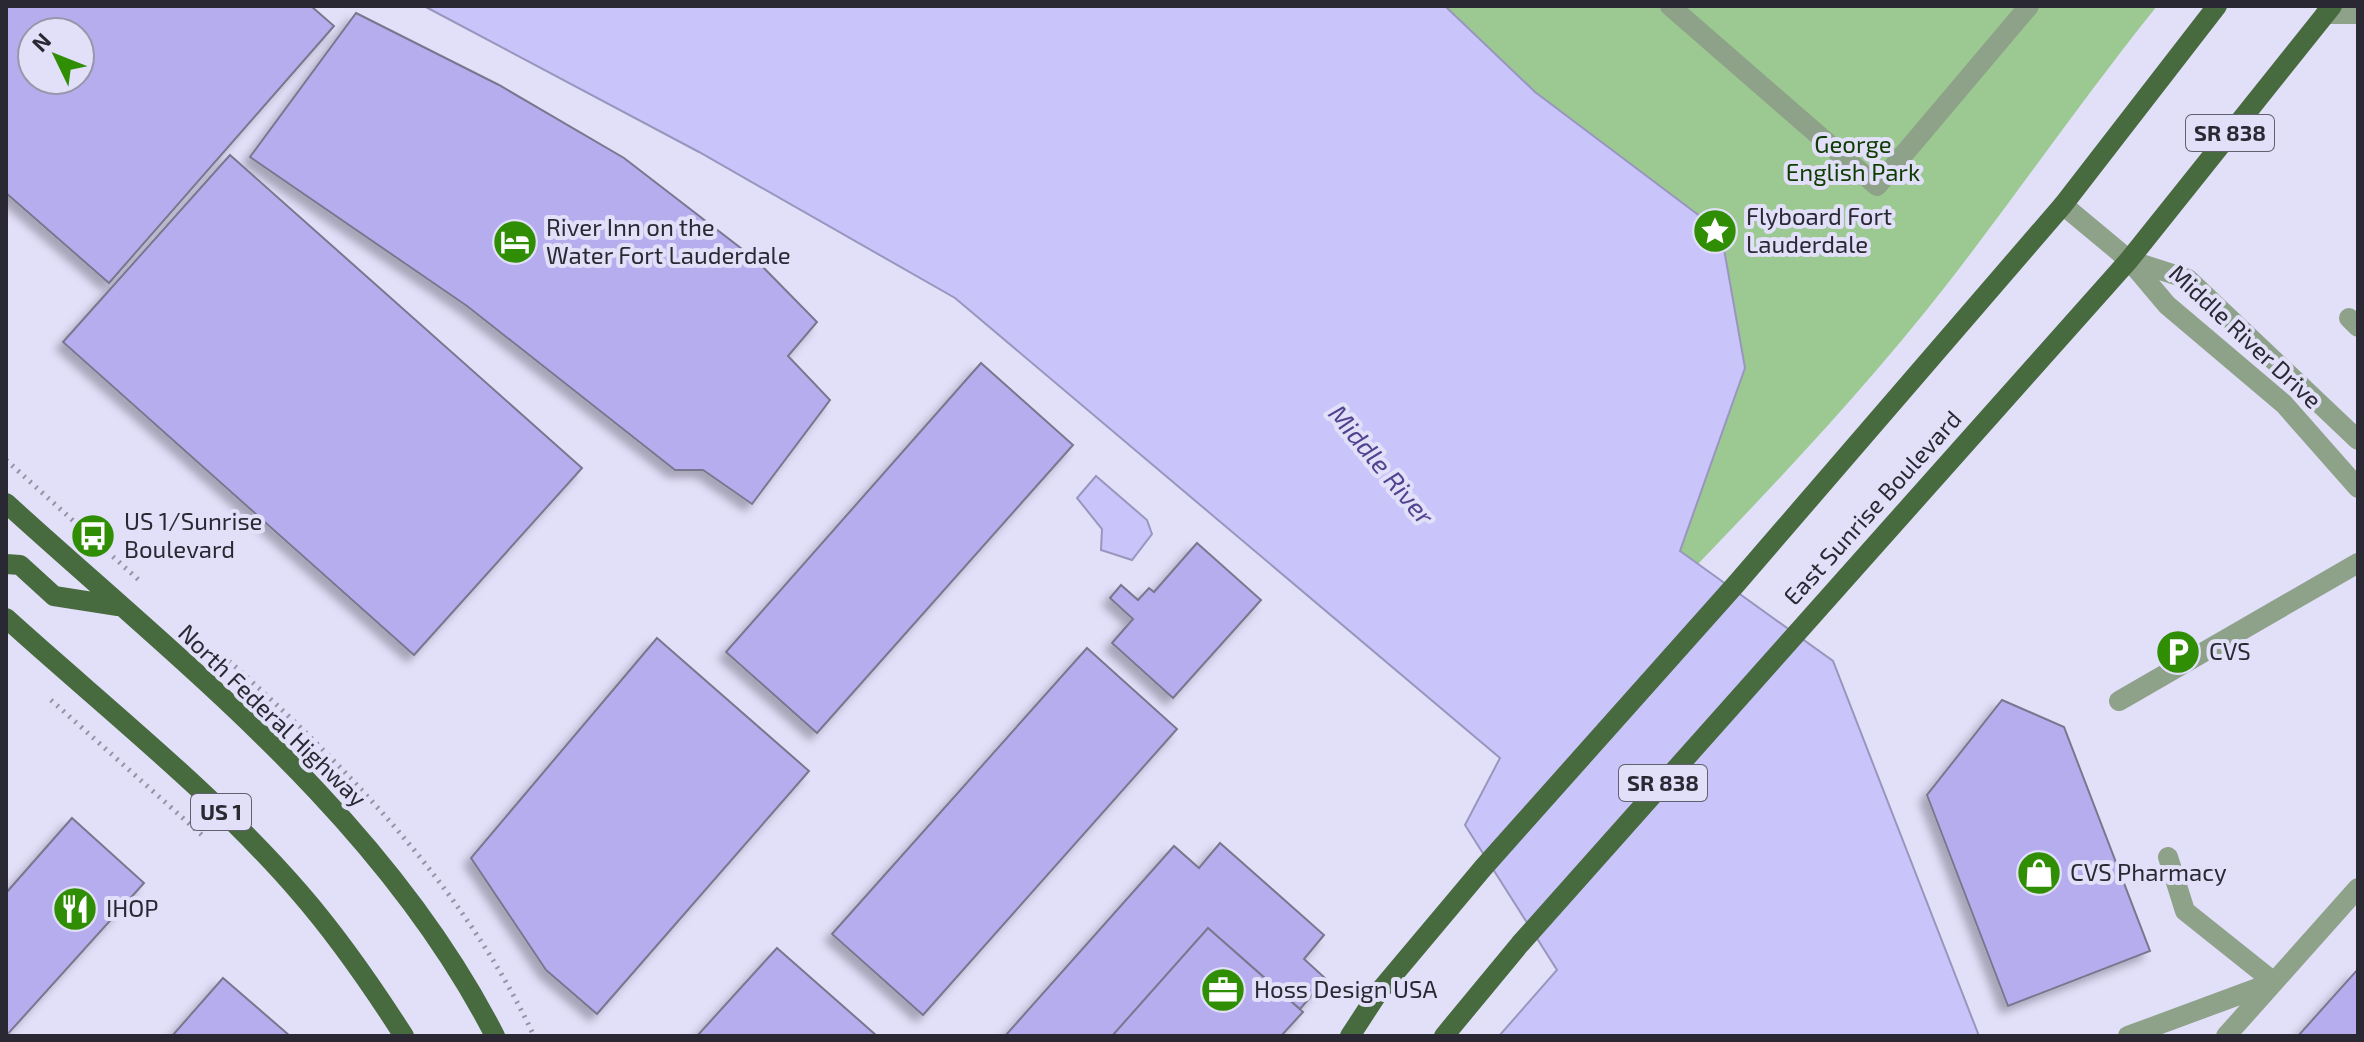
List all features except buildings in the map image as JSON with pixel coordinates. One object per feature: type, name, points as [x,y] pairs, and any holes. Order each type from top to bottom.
[{"type":"main road","name":"SR 838","points":[[1350,1036],[1378,993],[1483,868],[1737,583],[2063,205],[2217,6]]},
{"type":"main road","name":"East Sunrise Boulevard","points":[[1444,1036],[1520,944],[2129,260],[2328,10]]},
{"type":"main road","name":"North Federal Highway","points":[[6,503],[236,711],[333,808],[423,920],[477,1001],[495,1036]]},
{"type":"main road","points":[[6,564],[20,565],[54,596],[119,606]]},
{"type":"main road","name":"US 1","points":[[6,618],[239,829],[300,892],[361,969],[404,1036]]},
{"type":"street","points":[[1670,6],[1877,186],[2029,6]]},
{"type":"street","points":[[2328,10],[2358,14]]},
{"type":"street","name":"Middle River Drive","points":[[2063,205],[2129,260],[2167,305],[2284,404],[2358,488]]},
{"type":"street","name":"Middle River Drive","points":[[2129,260],[2188,279],[2358,440]]},
{"type":"street","points":[[2119,701],[2358,563]]},
{"type":"street","points":[[2168,857],[2185,911],[2274,982]]},
{"type":"street","points":[[2226,1036],[2358,888]]},
{"type":"street","points":[[2128,1036],[2274,982]]},
{"type":"path","points":[[41,690],[213,846]]},
{"type":"green space","name":"George English Park","points":[[1445,6],[2157,6],[1907,334],[1804,451],[1698,564],[1680,551],[1745,368],[1535,92]]},
{"type":"water","name":"Middle River","points":[[424,6],[1445,6],[1535,92],[1721,232],[1745,368],[1680,551],[1833,661],[1979,1036],[1499,1036],[1557,970],[1465,825],[1500,758],[955,298],[699,152]]},
{"type":"water","points":[[1096,476],[1147,520],[1152,534],[1132,560],[1101,550],[1102,529],[1077,498]]},
{"type":"place","name":"Flyboard Fort Lauderdale","points":[[1715,231]]},
{"type":"place","name":"River Inn on the Water Fort Lauderdale","points":[[515,242]]},
{"type":"place","name":"US 1/Sunrise Boulevard","points":[[93,536]]},
{"type":"place","name":"CVS","points":[[2178,652]]},
{"type":"place","name":"CVS Pharmacy","points":[[2039,873]]},
{"type":"place","name":"IHOP","points":[[75,909]]},
{"type":"place","name":"Hoss Design USA","points":[[1223,990]]}]
